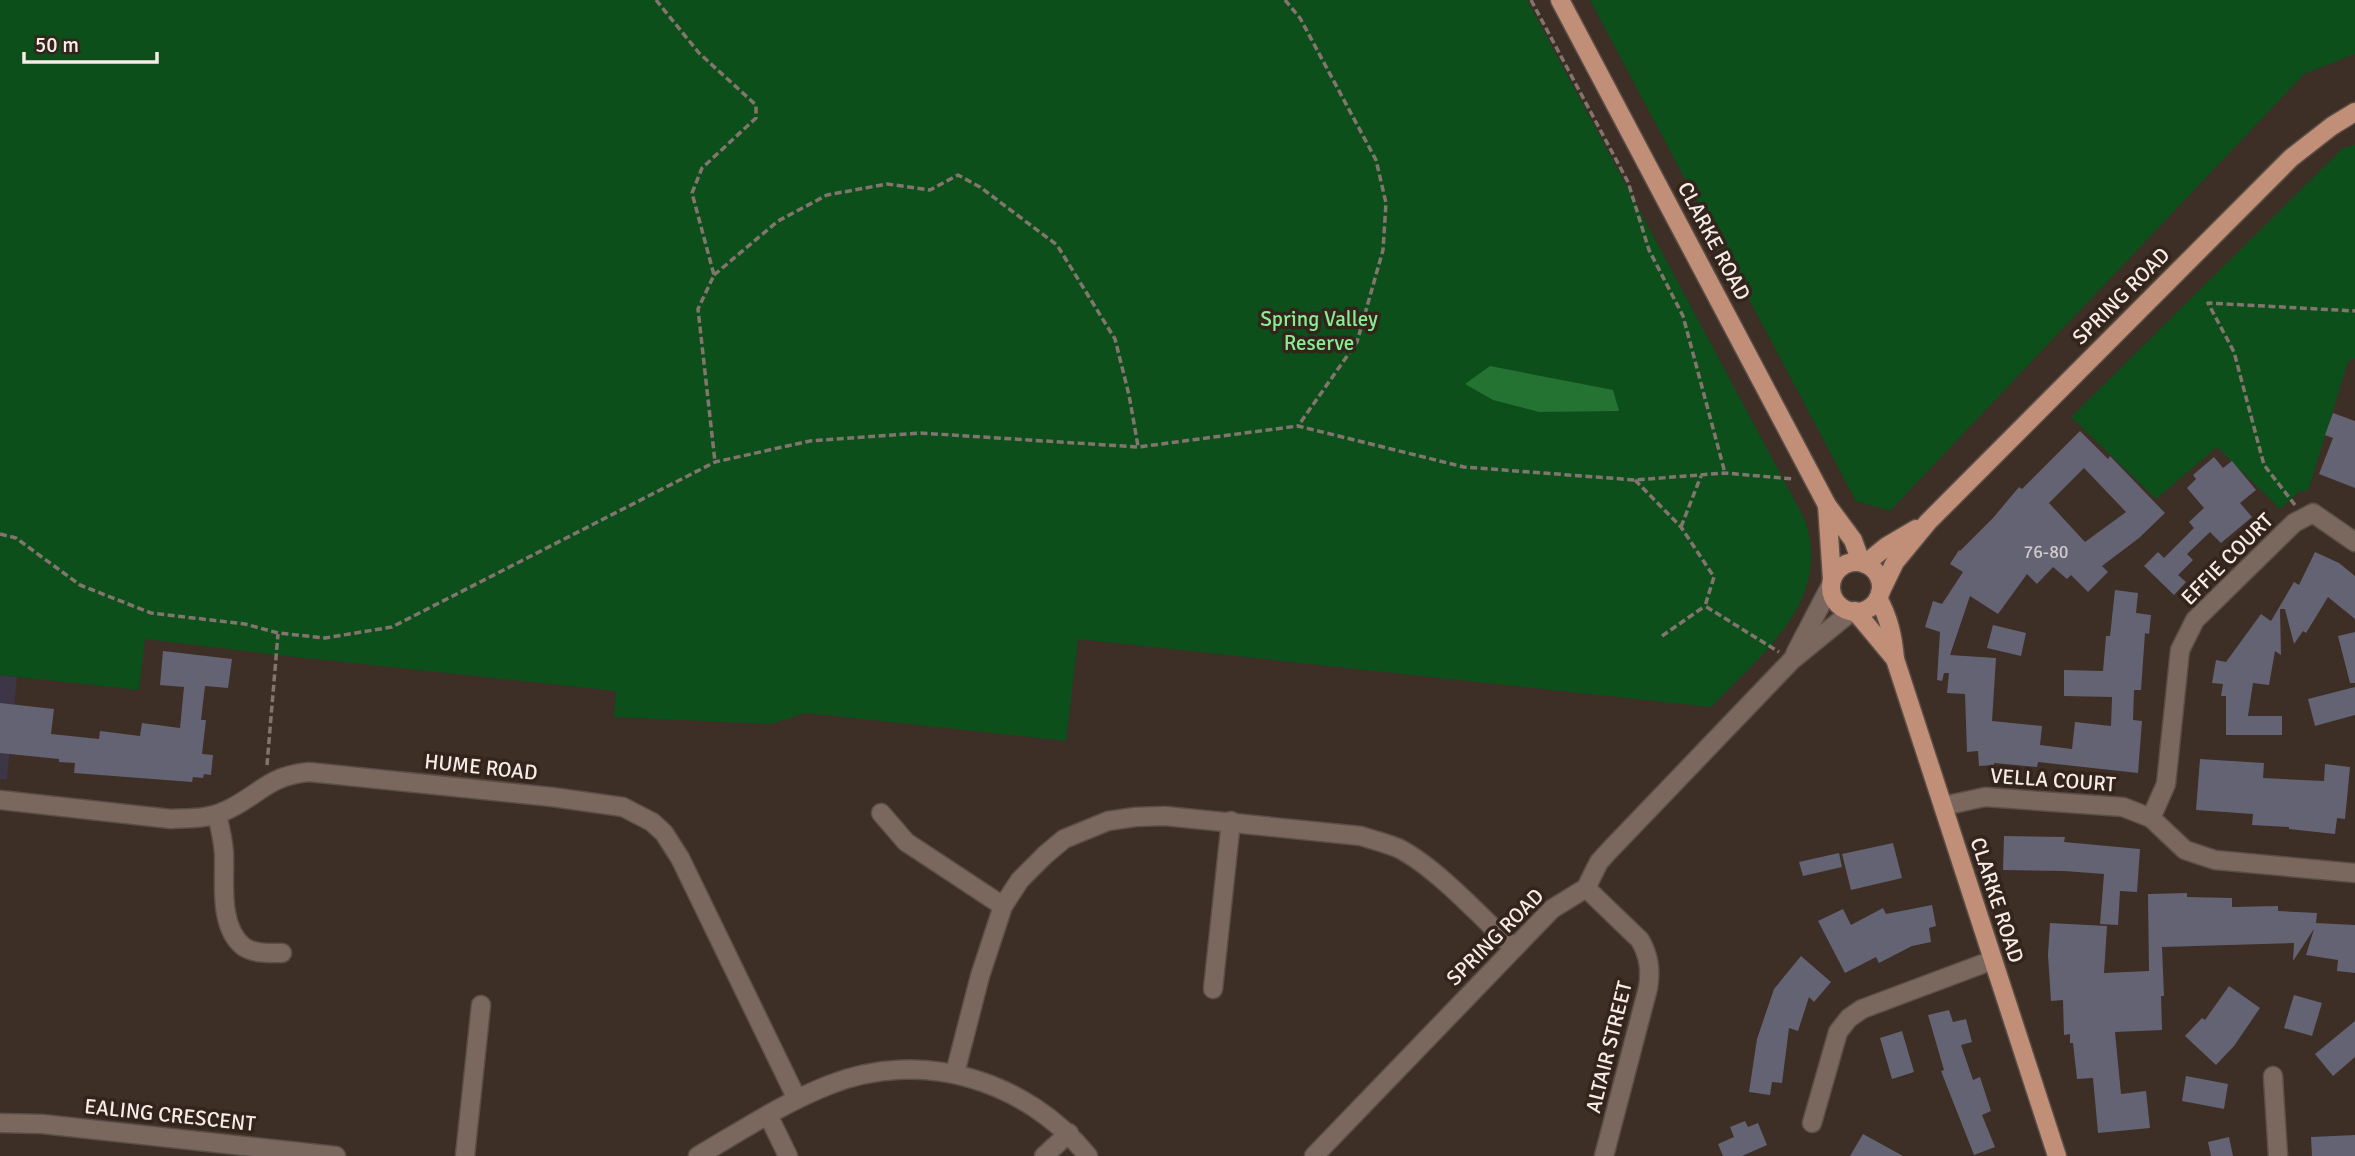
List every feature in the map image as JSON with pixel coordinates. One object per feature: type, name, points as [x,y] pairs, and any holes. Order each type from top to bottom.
[{"type":"main road","name":"CLARKE ROAD","points":[[1560,0],[1827,505],[1853,540],[1863,563]]},
{"type":"main road","name":"SPRING ROAD","points":[[1879,595],[1895,562],[1928,522],[2282,166],[2332,126],[2355,112]]},
{"type":"main road","name":"CLARKE ROAD","points":[[1827,505],[1832,582]]},
{"type":"main road","name":"SPRING ROAD","points":[[1863,563],[1928,522]]},
{"type":"main road","points":[[1847,563],[1863,563],[1878,576],[1879,595],[1868,608],[1853,611],[1836,602],[1832,582],[1836,572],[1847,563]]},
{"type":"main road","name":"CLARKE ROAD","points":[[1879,595],[1893,635],[1895,659],[2057,1156]]},
{"type":"main road","name":"CLARKE ROAD","points":[[1853,611],[1895,659]]},
{"type":"street","name":"EFFIE COURT","points":[[2151,818],[2166,784],[2180,650],[2195,620],[2294,523],[2313,513],[2355,542]]},
{"type":"street","name":"SPRING ROAD","points":[[1792,660],[1832,582]]},
{"type":"street","name":"SPRING ROAD","points":[[1314,1156],[1552,909],[1586,888],[1603,858],[1792,660],[1853,611]]},
{"type":"street","name":"HUME ROAD","points":[[0,800],[171,819],[196,818],[228,810],[265,785],[296,774],[323,773],[623,807],[645,817],[664,833],[680,858],[797,1099]]},
{"type":"street","name":"VELLA COURT","points":[[1943,806],[1970,799],[2004,798],[2123,807],[2151,818],[2185,850],[2215,860],[2355,873]]},
{"type":"street","points":[[881,813],[906,842],[1003,906]]},
{"type":"street","points":[[217,814],[222,841],[227,915],[232,932],[244,946],[254,951],[282,953]]},
{"type":"street","points":[[955,1073],[980,976],[1003,906],[1020,880],[1064,839],[1108,821],[1135,817],[1193,817],[1361,836],[1398,848],[1428,867],[1514,948]]},
{"type":"street","points":[[1213,989],[1230,821]]},
{"type":"street","name":"ALTAIR STREET","points":[[1586,888],[1640,940],[1650,968],[1648,988],[1604,1156]]},
{"type":"street","points":[[1812,1122],[1838,1032],[1849,1018],[1863,1009],[1993,960]]},
{"type":"street","points":[[465,1156],[481,1005]]},
{"type":"street","points":[[698,1156],[797,1099],[846,1079],[911,1069],[955,1073],[1013,1093],[1069,1133],[1088,1156]]},
{"type":"street","points":[[2273,1076],[2278,1156]]},
{"type":"street","points":[[768,1115],[788,1156]]},
{"type":"street","name":"EALING CRESCENT","points":[[0,1124],[42,1124],[178,1148],[336,1156]]},
{"type":"street","points":[[1044,1156],[1069,1133]]},
{"type":"path","points":[[656,0],[699,53],[756,105],[756,118],[702,168],[692,193],[714,275]]},
{"type":"path","points":[[1285,0],[1300,18],[1376,160],[1386,202],[1383,250],[1357,341],[1298,426]]},
{"type":"path","points":[[1531,0],[1628,182],[1649,250],[1683,316],[1725,473]]},
{"type":"path","points":[[715,462],[698,309],[714,275],[778,221],[827,195],[887,184],[930,190],[958,175],[980,187],[1057,245],[1115,339],[1138,447]]},
{"type":"path","points":[[2305,518],[2264,465],[2234,352],[2208,303],[2355,311]]},
{"type":"path","points":[[0,534],[16,538],[80,585],[151,613],[244,624],[278,633],[325,638],[392,627],[715,462],[810,441],[920,433],[1138,447],[1298,426],[1464,467],[1635,480],[1725,473],[1816,483]]},
{"type":"path","points":[[1681,527],[1701,476]]},
{"type":"path","points":[[1635,480],[1681,527],[1714,577],[1705,606],[1662,636]]},
{"type":"path","points":[[1705,606],[1792,660]]},
{"type":"path","points":[[265,785],[278,633]]},
{"type":"shaded area","points":[[0,675],[17,677],[7,779],[0,779]]},
{"type":"green space","name":"Spring Valley Reserve","points":[[0,0],[1527,0],[1804,518],[1811,547],[1809,575],[1801,600],[1788,624],[1770,646],[1711,707],[1078,639],[1066,741],[806,713],[771,724],[614,717],[616,691],[145,639],[139,690],[0,675]]},
{"type":"green space","points":[[1590,0],[2355,0],[2355,54],[2304,74],[1890,511],[1856,501]]},
{"type":"green space","points":[[2355,145],[2355,358],[2348,362],[2308,491],[2300,491],[2280,509],[2217,447],[2156,499],[2071,417],[2343,148]]},
{"type":"green space","points":[[1490,366],[1613,390],[1619,411],[1539,412],[1493,400],[1465,384]]},
{"type":"building","points":[[2333,413],[2355,421],[2355,488],[2319,474],[2333,438],[2325,435]]},
{"type":"building","points":[[2080,431],[2108,459],[2110,456],[2165,513],[2139,538],[2102,566],[2108,572],[2088,592],[2071,575],[2067,579],[2053,567],[2037,584],[2027,574],[1998,614],[1970,596],[1950,655],[1996,658],[1992,721],[2042,726],[2040,745],[2072,749],[2075,722],[2111,726],[2112,697],[2064,696],[2064,670],[2103,671],[2106,636],[2110,636],[2115,590],[2138,593],[2136,613],[2151,615],[2149,634],[2145,633],[2141,690],[2134,690],[2133,720],[2142,721],[2138,773],[2038,762],[2037,767],[1994,763],[1979,766],[1978,751],[1967,752],[1965,694],[1947,693],[1949,673],[1944,673],[1942,681],[1937,680],[1940,632],[1925,627],[1933,601],[1942,604],[1963,572],[1950,564],[1959,550],[1993,518],[2019,487],[2022,489]],"holes":[[[2084,468],[2126,512],[2085,542],[2049,503]]]},
{"type":"building","points":[[2214,457],[2223,468],[2232,461],[2256,490],[2240,503],[2252,517],[2221,543],[2210,532],[2187,554],[2193,560],[2178,575],[2186,582],[2174,595],[2144,566],[2158,552],[2164,558],[2194,528],[2189,522],[2204,508],[2187,488],[2196,479],[2193,475]]},
{"type":"building","points":[[2315,552],[2339,563],[2355,576],[2355,619],[2328,597],[2306,633],[2303,631],[2294,644],[2285,609],[2280,609],[2281,655],[2275,651],[2269,685],[2253,683],[2248,716],[2282,716],[2282,735],[2226,735],[2226,696],[2221,696],[2223,684],[2212,683],[2216,660],[2226,662],[2261,614],[2271,621],[2294,582],[2299,585]]},
{"type":"building","points":[[1993,625],[2026,633],[2021,656],[1987,648]]},
{"type":"building","points":[[2355,632],[2355,683],[2350,683],[2338,636]]},
{"type":"building","points":[[163,651],[232,659],[228,688],[205,686],[201,720],[206,720],[202,754],[213,755],[211,775],[193,777],[192,782],[74,773],[75,763],[0,753],[0,703],[54,709],[51,734],[99,739],[100,731],[140,736],[142,723],[180,728],[184,687],[160,685]]},
{"type":"building","points":[[2355,687],[2355,715],[2315,726],[2308,699]]},
{"type":"building","points":[[2200,759],[2264,763],[2263,778],[2324,781],[2325,764],[2350,767],[2345,819],[2337,818],[2335,834],[2252,825],[2253,814],[2196,810]]},
{"type":"building","points":[[2004,836],[2065,837],[2064,842],[2140,849],[2137,892],[2120,891],[2118,925],[2100,924],[2104,874],[2003,870]]},
{"type":"building","points":[[1893,843],[1902,878],[1851,890],[1842,854]]},
{"type":"building","points":[[1839,853],[1842,867],[1803,876],[1799,862]]},
{"type":"building","points":[[2187,893],[2187,897],[2232,898],[2232,907],[2278,906],[2278,911],[2317,913],[2316,923],[2355,925],[2355,973],[2337,971],[2338,960],[2306,955],[2314,929],[2293,961],[2294,943],[2162,947],[2162,1030],[2115,1032],[2121,1094],[2146,1091],[2150,1128],[2098,1133],[2093,1078],[2077,1079],[2073,1043],[2070,1043],[2070,1034],[2064,1035],[2063,1000],[2051,1001],[2048,955],[2050,923],[2107,926],[2104,973],[2149,971],[2148,894]]},
{"type":"building","points":[[1932,905],[1936,926],[1929,928],[1931,942],[1912,946],[1879,963],[1876,957],[1845,973],[1818,921],[1843,909],[1851,925],[1883,908],[1886,914]]},
{"type":"building","points":[[1801,956],[1831,982],[1814,1002],[1809,997],[1798,1031],[1789,1028],[1782,1083],[1772,1082],[1770,1095],[1749,1092],[1757,1039],[1774,989]]},
{"type":"building","points":[[2229,986],[2260,1008],[2234,1046],[2216,1065],[2185,1036],[2202,1018],[2205,1020]]},
{"type":"building","points":[[2294,995],[2322,1003],[2312,1036],[2284,1028]]},
{"type":"building","points":[[1949,1010],[1953,1022],[1966,1019],[1972,1042],[1961,1045],[1973,1080],[1980,1077],[1991,1111],[1982,1115],[1995,1147],[1974,1155],[1941,1071],[1944,1070],[1928,1015]]},
{"type":"building","points":[[2355,1021],[2355,1057],[2333,1076],[2315,1054]]},
{"type":"building","points":[[1902,1031],[1914,1072],[1892,1079],[1880,1038]]},
{"type":"building","points":[[2186,1076],[2228,1084],[2224,1109],[2182,1101]]},
{"type":"building","points":[[1745,1121],[1748,1127],[1758,1123],[1767,1145],[1742,1156],[1723,1156],[1718,1144],[1734,1137],[1730,1127]]},
{"type":"building","points":[[1863,1134],[1903,1156],[1850,1156]]},
{"type":"building","points":[[2355,1135],[2355,1156],[2312,1156],[2311,1137]]},
{"type":"building","points":[[2229,1137],[2233,1156],[2211,1156],[2208,1142]]}]
